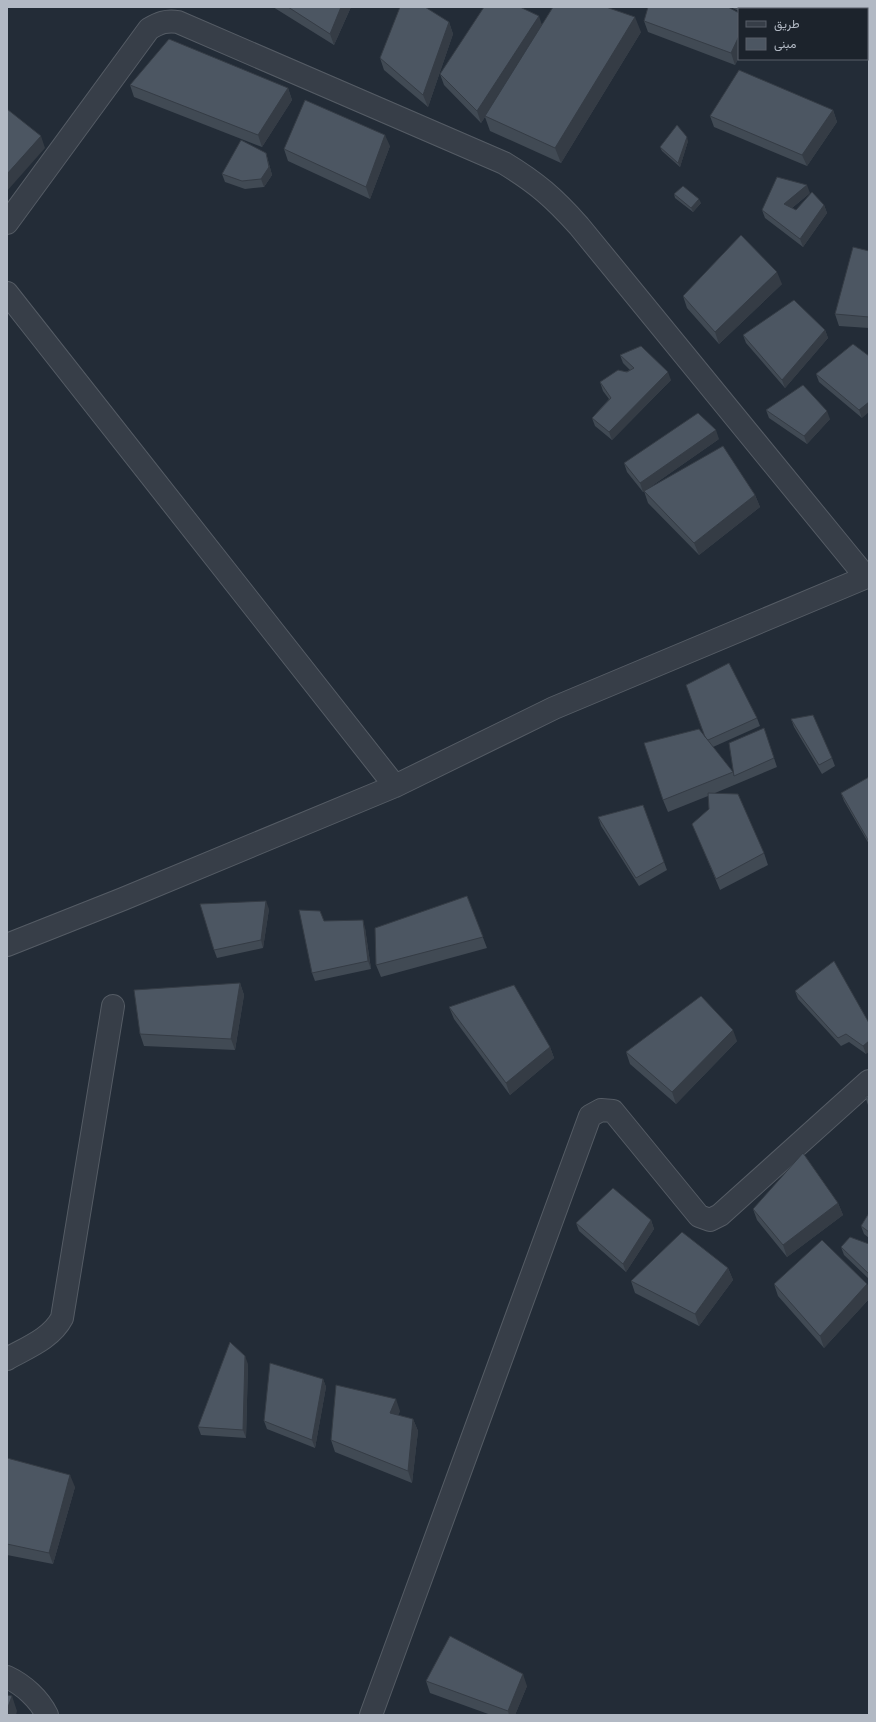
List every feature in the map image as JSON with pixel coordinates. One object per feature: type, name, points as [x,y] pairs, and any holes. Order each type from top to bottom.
[{"type":"street","points":[[7,223],[149,29],[160,22],[169,20],[178,22],[504,163],[533,180],[556,201],[579,226],[867,576],[554,708],[396,786],[7,945]]},
{"type":"street","points":[[7,293],[396,786]]},
{"type":"street","points":[[7,1359],[50,1335],[58,1326],[62,1318],[113,1006]]},
{"type":"street","points":[[371,1715],[590,1116],[601,1110],[613,1111],[699,1216],[710,1220],[720,1215],[869,1081]]},
{"type":"street","points":[[7,1677],[27,1690],[42,1706],[47,1715]]},
{"type":"building","points":[[288,7],[341,7],[330,34]]},
{"type":"building","points":[[400,7],[425,7],[449,22],[423,95],[380,58]]},
{"type":"building","points":[[484,7],[520,7],[539,16],[477,111],[440,74]]},
{"type":"building","points":[[553,7],[606,7],[635,17],[555,148],[485,116]]},
{"type":"building","points":[[648,7],[728,7],[738,12],[738,38],[731,53],[644,21]]},
{"type":"building","points":[[869,9],[869,49],[868,48]]},
{"type":"building","points":[[169,39],[288,88],[258,135],[130,85]]},
{"type":"building","points":[[739,70],[833,110],[802,155],[710,116]]},
{"type":"building","points":[[305,100],[385,135],[366,187],[284,149]]},
{"type":"building","points":[[7,109],[41,136],[7,174]]},
{"type":"building","points":[[677,125],[687,137],[678,163],[660,147]]},
{"type":"building","points":[[241,140],[266,153],[269,167],[261,179],[242,181],[222,174]]},
{"type":"building","points":[[777,177],[807,185],[784,204],[796,210],[812,192],[824,205],[800,239],[762,210]]},
{"type":"building","points":[[683,186],[699,199],[691,208],[674,194]]},
{"type":"building","points":[[741,235],[777,272],[715,332],[683,296]]},
{"type":"building","points":[[853,247],[869,251],[869,317],[835,314]]},
{"type":"building","points":[[794,300],[825,330],[782,380],[743,335]]},
{"type":"building","points":[[853,344],[869,356],[869,402],[859,410],[816,374]]},
{"type":"building","points":[[641,346],[668,372],[609,432],[592,418],[611,398],[600,382],[618,370],[627,372],[634,368],[620,355]]},
{"type":"building","points":[[803,385],[827,411],[804,436],[766,410]]},
{"type":"building","points":[[698,413],[716,430],[640,483],[624,463]]},
{"type":"building","points":[[723,446],[755,495],[694,543],[644,491]]},
{"type":"building","points":[[729,663],[757,718],[708,740],[705,737],[686,685]]},
{"type":"building","points":[[813,715],[832,758],[819,765],[791,719]]},
{"type":"building","points":[[764,728],[774,758],[734,776],[729,743]]},
{"type":"building","points":[[699,729],[733,772],[663,800],[644,743]]},
{"type":"building","points":[[869,777],[869,840],[868,840],[841,793]]},
{"type":"building","points":[[708,793],[738,794],[764,853],[716,879],[692,824],[709,809]]},
{"type":"building","points":[[643,805],[664,862],[636,878],[598,817]]},
{"type":"building","points":[[467,896],[483,937],[376,965],[375,928]]},
{"type":"building","points":[[266,901],[261,940],[214,950],[200,904]]},
{"type":"building","points":[[299,910],[320,911],[324,921],[363,920],[368,961],[312,973]]},
{"type":"building","points":[[834,961],[869,1023],[869,1041],[863,1046],[846,1034],[838,1038],[795,991]]},
{"type":"building","points":[[240,983],[231,1039],[140,1034],[134,990]]},
{"type":"building","points":[[514,985],[550,1047],[506,1083],[449,1007]]},
{"type":"building","points":[[701,996],[733,1030],[672,1092],[626,1052]]},
{"type":"building","points":[[803,1153],[838,1203],[783,1245],[753,1209]]},
{"type":"building","points":[[613,1188],[651,1220],[623,1264],[576,1223]]},
{"type":"building","points":[[869,1213],[869,1232],[861,1226]]},
{"type":"building","points":[[682,1232],[728,1268],[695,1314],[631,1281]]},
{"type":"building","points":[[850,1237],[869,1244],[869,1274],[841,1247]]},
{"type":"building","points":[[822,1240],[867,1284],[820,1336],[774,1284]]},
{"type":"building","points":[[230,1342],[245,1356],[243,1430],[198,1427]]},
{"type":"building","points":[[270,1363],[323,1379],[312,1440],[264,1421]]},
{"type":"building","points":[[336,1385],[396,1399],[390,1413],[413,1419],[408,1471],[331,1440]]},
{"type":"building","points":[[7,1458],[70,1475],[49,1553],[7,1544]]},
{"type":"building","points":[[450,1636],[523,1674],[508,1711],[426,1681]]},
{"type":"building","points":[[7,1695],[12,1696],[7,1710]]}]
